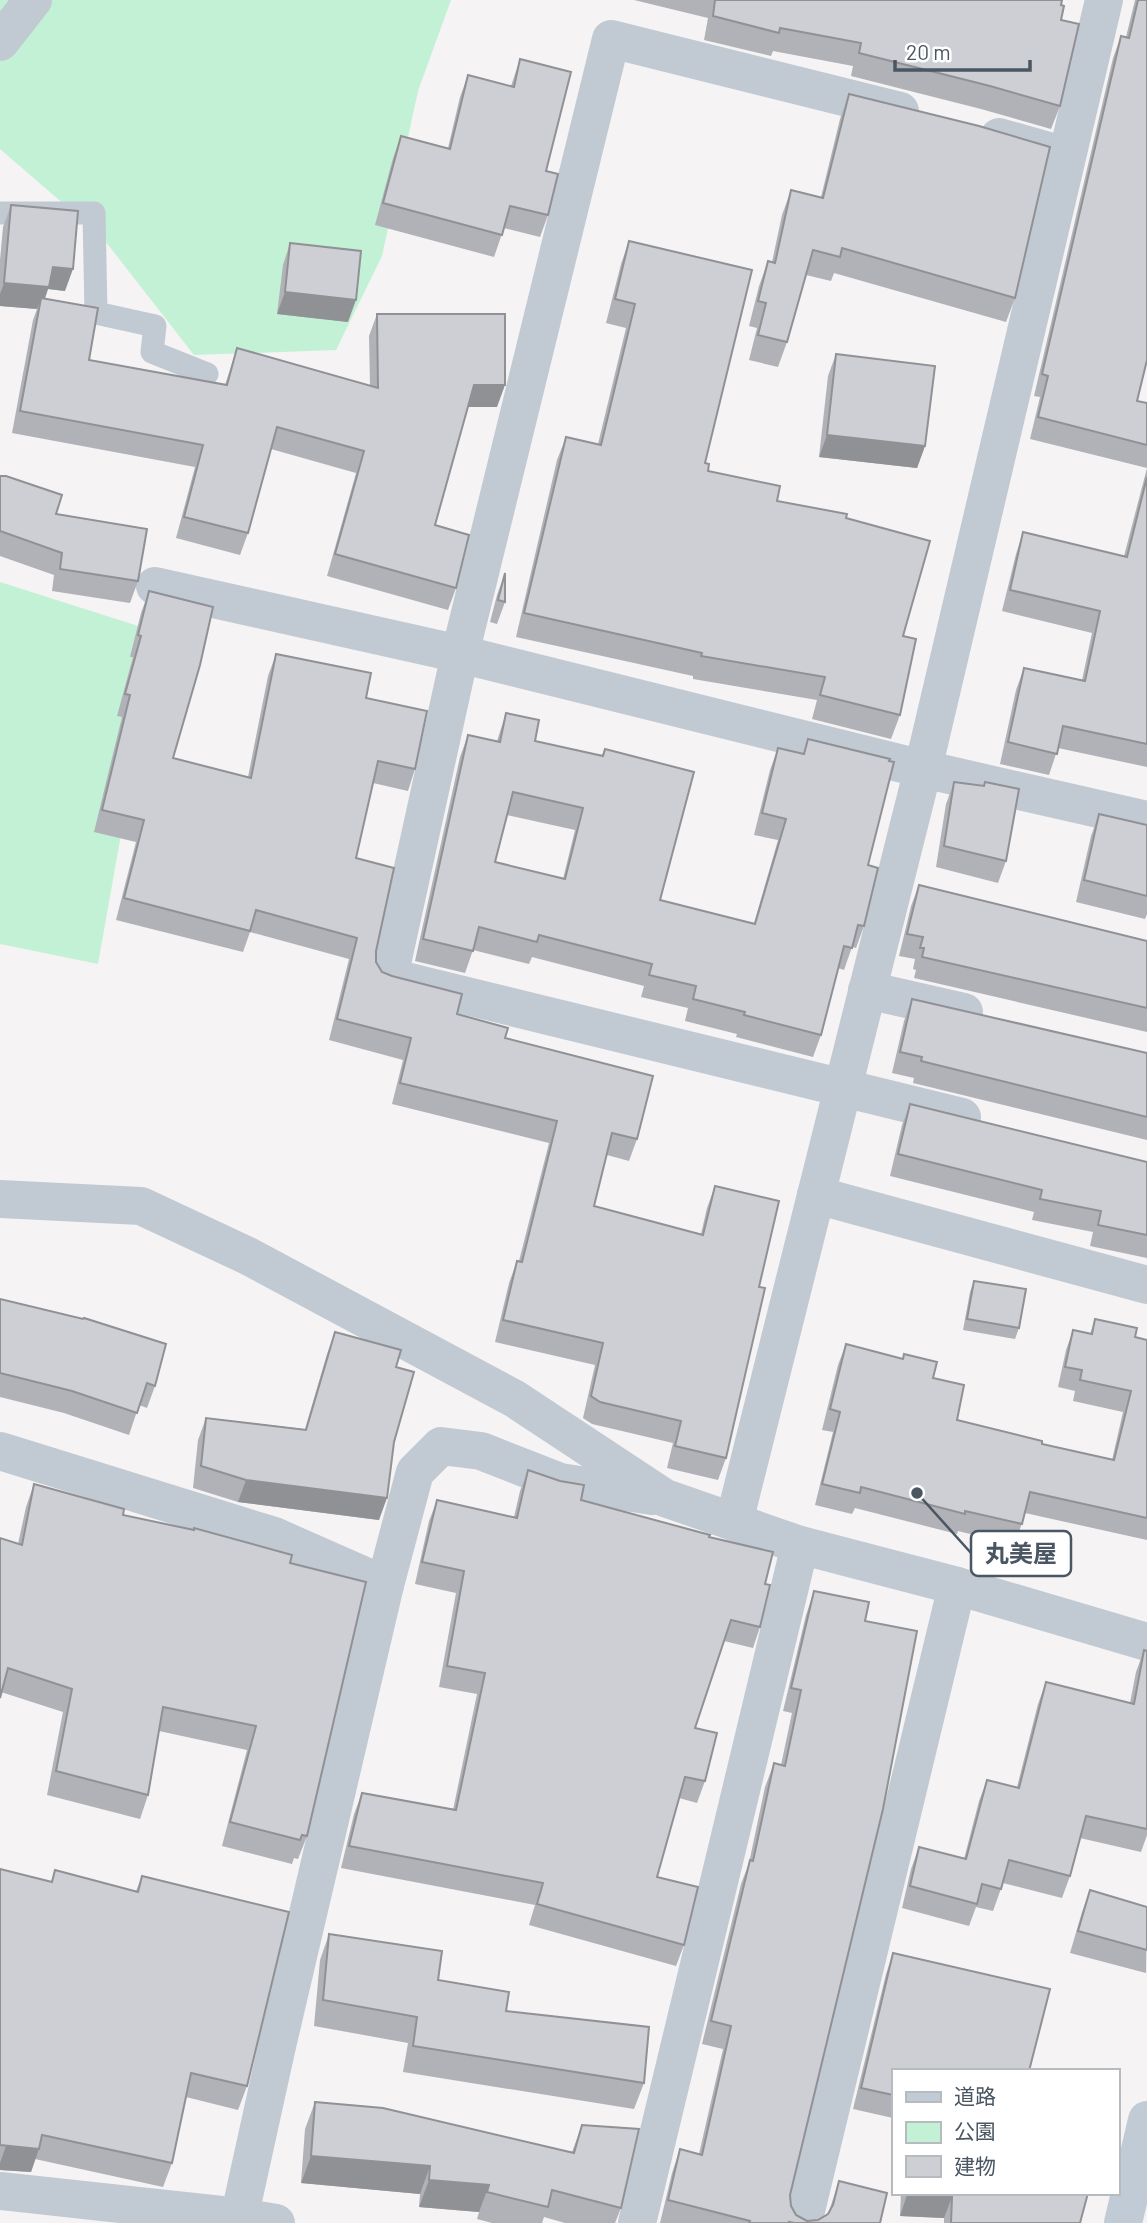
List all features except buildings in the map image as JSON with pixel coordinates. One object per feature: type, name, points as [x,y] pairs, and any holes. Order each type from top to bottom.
[{"type":"street","points":[[0,42],[33,0]]},
{"type":"street","points":[[734,1522],[923,769],[1104,0]]},
{"type":"street","points":[[1001,1127],[389,977],[460,654],[611,38],[949,123],[1066,156]]},
{"type":"street","points":[[155,586],[460,654],[923,769],[1147,820]]},
{"type":"street","points":[[895,880],[934,890]]},
{"type":"street","points":[[867,990],[1000,1020]]},
{"type":"street","points":[[816,1195],[1147,1285]]},
{"type":"street","points":[[0,1199],[142,1206],[248,1256],[515,1399],[665,1498]]},
{"type":"street","points":[[0,2191],[251,2221],[277,2046],[385,1585],[415,1472],[441,1446],[481,1451],[560,1482],[665,1498],[800,1545],[957,1586],[1147,1642]]},
{"type":"street","points":[[0,1451],[274,1536],[385,1585]]},
{"type":"street","points":[[637,2223],[800,1545]]},
{"type":"street","points":[[803,2223],[957,1586]]},
{"type":"street","points":[[1123,2223],[1147,2120]]},
{"type":"lane","points":[[0,213],[94,213],[96,313],[155,326],[152,352],[207,374]]},
{"type":"green space","points":[[0,0],[451,0],[418,91],[382,256],[336,350],[194,355],[102,237],[0,149]]},
{"type":"green space","points":[[0,582],[157,632],[98,964],[0,944]]},
{"type":"place","name":"丸美屋","points":[[917,1493]]}]
